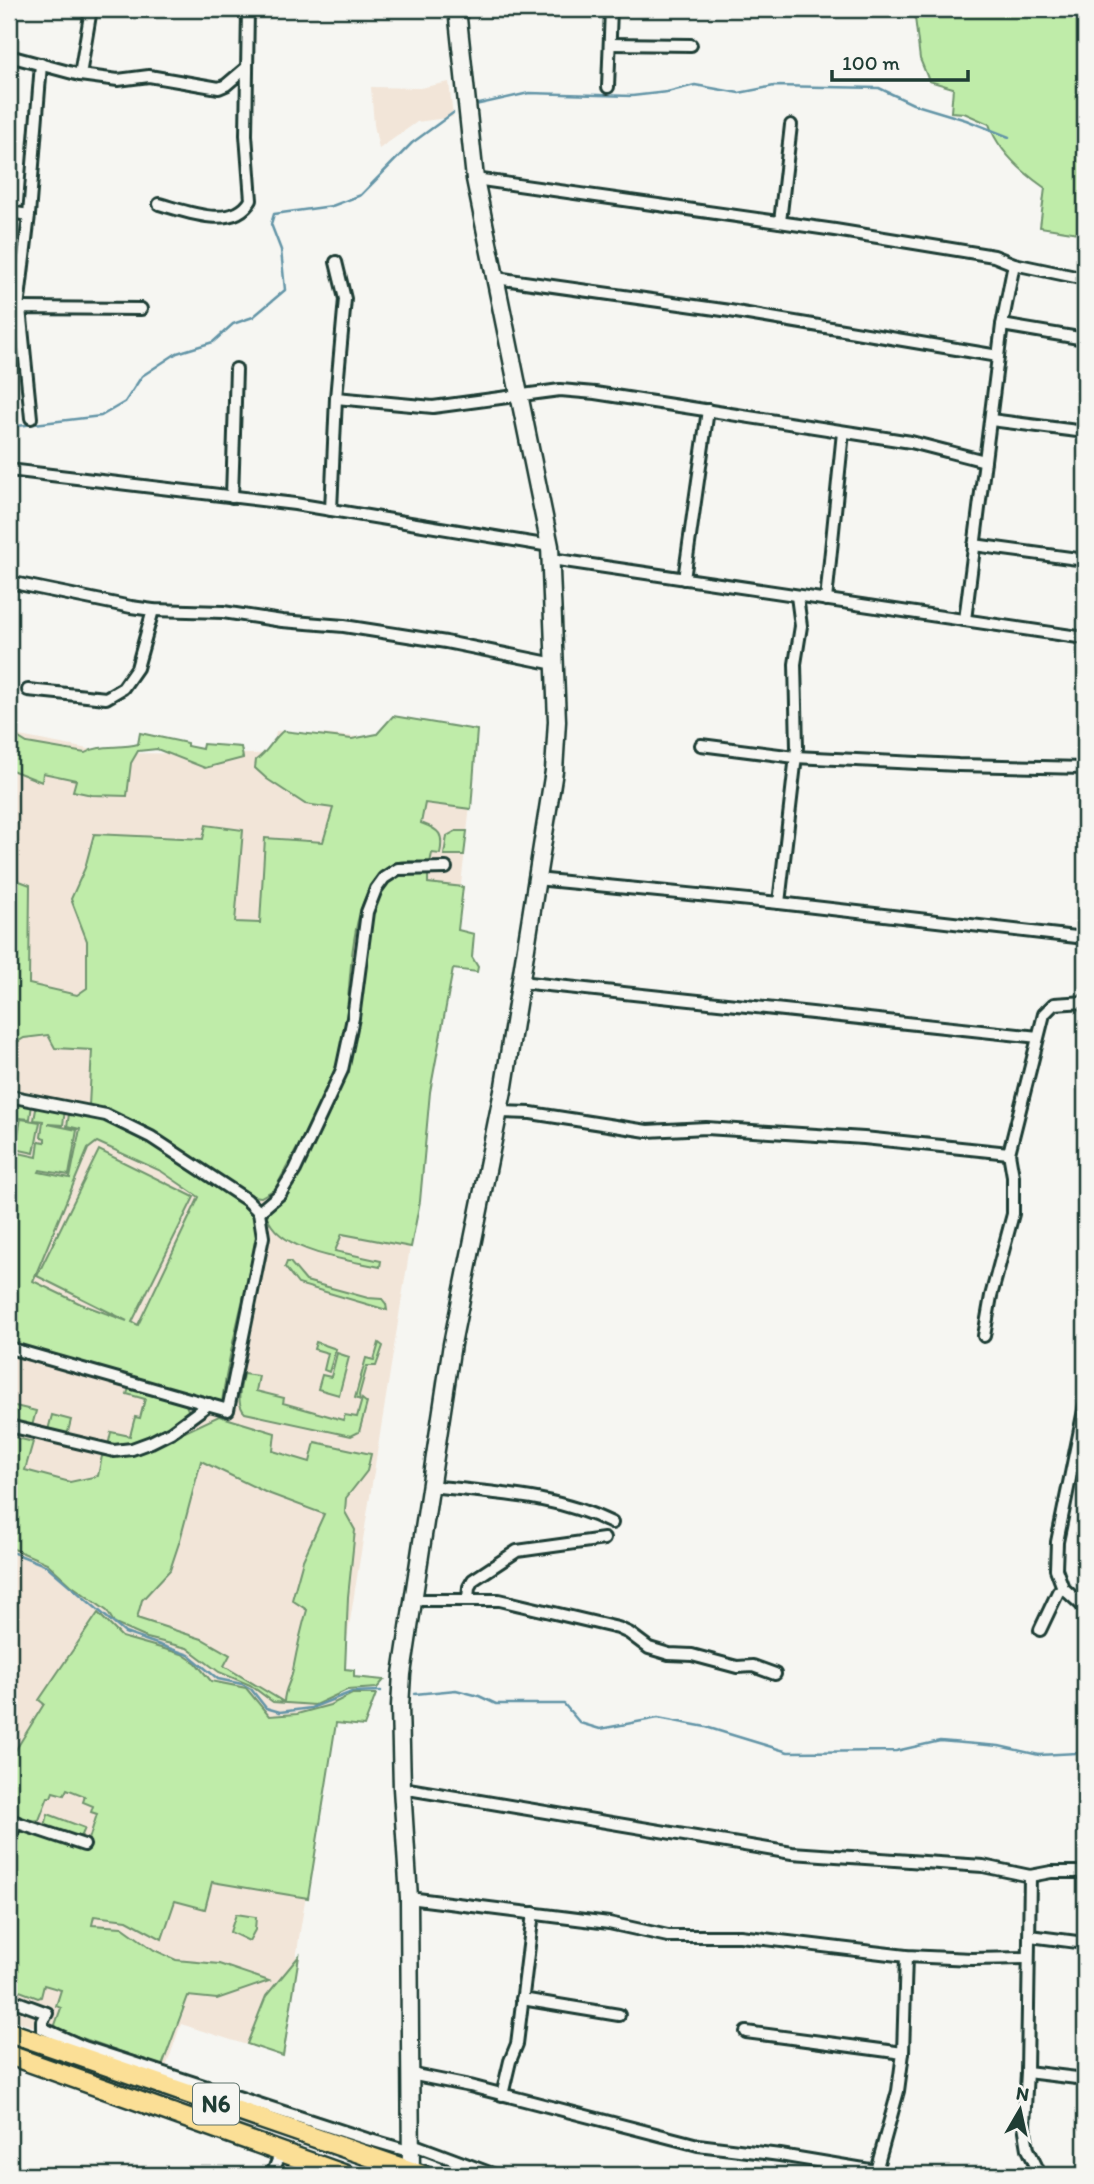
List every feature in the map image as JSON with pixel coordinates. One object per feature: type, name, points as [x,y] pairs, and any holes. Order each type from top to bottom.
[{"type":"main road","name":"N6","points":[[9,2032],[415,2174]]},
{"type":"main road","name":"N6","points":[[9,2055],[346,2175]]},
{"type":"street","points":[[80,75],[91,9]]},
{"type":"street","points":[[159,204],[198,215],[218,217],[231,215],[247,206],[251,200],[246,135],[248,9]]},
{"type":"street","points":[[415,2174],[410,2074],[409,1898],[402,1788],[402,1674],[453,1344],[499,1112],[554,771],[557,721],[550,553],[475,179],[457,9]]},
{"type":"street","points":[[608,87],[611,9]]},
{"type":"street","points":[[610,44],[691,45]]},
{"type":"street","points":[[9,55],[80,75],[118,80],[149,76],[219,88],[246,68]]},
{"type":"street","points":[[31,418],[16,309],[29,215],[41,64]]},
{"type":"street","points":[[780,222],[791,125]]},
{"type":"street","points":[[475,179],[780,222],[993,256],[1014,264],[1085,279]]},
{"type":"street","points":[[9,212],[29,215]]},
{"type":"street","points":[[331,510],[336,398],[345,299],[336,262]]},
{"type":"street","points":[[965,620],[1002,325],[1014,264]]},
{"type":"street","points":[[496,278],[730,311],[998,356]]},
{"type":"street","points":[[16,309],[141,309]]},
{"type":"street","points":[[1002,325],[1085,339]]},
{"type":"street","points":[[232,496],[236,369]]},
{"type":"street","points":[[336,398],[433,407],[559,390],[595,393],[929,445],[949,453],[985,461]]},
{"type":"street","points":[[684,579],[708,410]]},
{"type":"street","points":[[991,420],[1085,432]]},
{"type":"street","points":[[827,600],[843,432]]},
{"type":"street","points":[[9,470],[331,510],[684,579],[1085,638]]},
{"type":"street","points":[[974,545],[1085,560]]},
{"type":"street","points":[[9,582],[153,610],[223,612],[282,621],[344,626],[446,642],[555,664]]},
{"type":"street","points":[[779,902],[797,727],[795,664],[801,626],[797,596]]},
{"type":"street","points":[[28,690],[106,698],[123,688],[137,668],[153,610]]},
{"type":"street","points":[[701,745],[795,757],[1085,768]]},
{"type":"street","points":[[258,1212],[280,1194],[295,1170],[342,1070],[353,1018],[367,912],[376,889],[384,878],[398,869],[446,868]]},
{"type":"street","points":[[536,879],[779,902],[1085,938]]},
{"type":"street","points":[[520,982],[1038,1037]]},
{"type":"street","points":[[984,1336],[991,1296],[1013,1214],[1013,1176],[1009,1153],[1044,1014],[1054,1004],[1085,1002]]},
{"type":"street","points":[[9,1096],[106,1115],[152,1136],[247,1200],[258,1212],[263,1237],[228,1410],[9,1348]]},
{"type":"street","points":[[499,1112],[531,1113],[647,1131],[706,1128],[772,1132],[864,1138],[1009,1153]]},
{"type":"street","points":[[9,1426],[114,1451],[132,1449],[151,1442],[171,1432],[209,1404]]},
{"type":"street","points":[[1085,1405],[1057,1542],[1056,1569],[1063,1588],[1085,1608]]},
{"type":"street","points":[[431,1486],[555,1502],[589,1511],[612,1523]]},
{"type":"street","points":[[468,1599],[470,1583],[500,1560],[517,1551],[604,1539]]},
{"type":"street","points":[[1040,1630],[1058,1592],[1063,1588]]},
{"type":"street","points":[[414,1600],[499,1600],[618,1628],[649,1648],[669,1654],[692,1655],[737,1667],[753,1666],[775,1674]]},
{"type":"street","points":[[402,1788],[792,1853],[983,1866],[1030,1876],[1051,1872],[1085,1872]]},
{"type":"street","points":[[9,1843],[12,1821],[84,1845]]},
{"type":"street","points":[[1030,1876],[1024,2125],[1028,2149],[1037,2168]]},
{"type":"street","points":[[409,1898],[609,1923],[668,1936],[740,1936],[906,1956],[1028,1958]]},
{"type":"street","points":[[502,2095],[517,2044],[533,1913]]},
{"type":"street","points":[[1030,1936],[1085,1943]]},
{"type":"street","points":[[410,2074],[698,2145],[780,2155],[880,2173],[890,2112],[898,2091],[904,2053],[906,1956]]},
{"type":"street","points":[[9,1998],[47,2013],[42,2021],[42,2028],[84,2046],[304,2119],[412,2148],[495,2175]]},
{"type":"street","points":[[522,1998],[619,2015]]},
{"type":"street","points":[[746,2032],[904,2053]]},
{"type":"street","points":[[1027,2072],[1085,2079]]},
{"type":"street","points":[[272,2175],[281,2152]]},
{"type":"shaded area","points":[[449,82],[453,117],[417,122],[379,149],[371,87],[420,88]]},
{"type":"shaded area","points":[[276,731],[477,745],[451,972],[429,1091],[417,1204],[281,2056],[181,2024],[164,2073],[9,2018],[9,734],[109,753],[273,754]]},
{"type":"green space","points":[[914,9],[1085,9],[1085,234],[1040,227],[1045,188],[1012,160],[998,143],[989,124],[964,113],[951,112],[953,88],[929,81],[920,59]]},
{"type":"green space","points":[[393,716],[477,730],[471,809],[425,803],[421,823],[433,828],[441,837],[440,854],[432,853],[430,863],[399,862],[380,875],[367,895],[358,919],[353,948],[345,1032],[340,1054],[319,1106],[275,1189],[261,1197],[252,1196],[135,1124],[89,1106],[92,1050],[55,1048],[48,1035],[24,1038],[9,1047],[9,877],[30,885],[29,984],[77,995],[87,988],[87,941],[71,899],[85,868],[94,834],[203,839],[206,825],[243,830],[235,922],[260,923],[265,838],[323,842],[333,808],[305,804],[267,779],[255,768],[256,760],[283,731],[352,739],[377,734]]},
{"type":"green space","points":[[9,732],[27,743],[85,753],[97,748],[138,744],[140,733],[202,749],[203,744],[241,747],[243,758],[205,768],[157,749],[138,751],[131,763],[127,796],[92,795],[73,791],[76,780],[43,773],[42,782],[9,769]]},
{"type":"green space","points":[[456,831],[467,831],[464,855],[444,855],[447,836]]},
{"type":"green space","points":[[401,872],[428,872],[428,883],[463,887],[458,930],[474,934],[472,957],[478,967],[477,972],[453,969],[430,1092],[420,1201],[411,1247],[342,1234],[335,1251],[381,1261],[380,1267],[333,1257],[299,1246],[274,1228],[267,1216],[344,1070],[369,913],[386,881]]},
{"type":"green space","points":[[10,1101],[32,1104],[30,1119],[20,1118],[14,1152],[37,1157],[39,1141],[45,1142],[45,1138],[41,1137],[43,1121],[34,1120],[37,1104],[65,1109],[63,1125],[48,1124],[77,1130],[69,1175],[39,1172],[70,1178],[80,1129],[67,1126],[70,1109],[90,1113],[137,1135],[188,1164],[234,1197],[250,1212],[257,1225],[257,1243],[230,1354],[222,1403],[9,1344]],"holes":[[[97,1142],[161,1171],[199,1197],[138,1325],[132,1322],[194,1197],[99,1150],[37,1276],[127,1321],[81,1304],[33,1281],[88,1149]]]},
{"type":"green space","points":[[21,1119],[40,1122],[34,1153],[15,1149]]},
{"type":"green space","points":[[287,1262],[290,1262],[306,1281],[368,1298],[382,1299],[387,1310],[298,1284],[285,1267]]},
{"type":"green space","points":[[316,1342],[336,1349],[329,1372],[324,1370],[328,1353],[314,1349]]},
{"type":"green space","points":[[379,1343],[383,1346],[376,1366],[367,1366],[360,1400],[355,1398],[366,1358],[374,1360]]},
{"type":"green space","points":[[337,1353],[349,1357],[339,1395],[318,1389],[322,1375],[331,1377]]},
{"type":"green space","points":[[243,1374],[259,1376],[256,1391],[284,1398],[283,1403],[343,1420],[345,1415],[357,1417],[362,1399],[367,1403],[359,1432],[351,1436],[245,1413],[239,1400]]},
{"type":"green space","points":[[129,1388],[179,1401],[186,1405],[189,1412],[187,1416],[139,1442],[108,1446],[111,1432],[130,1436],[135,1417],[140,1418],[145,1399],[127,1394]]},
{"type":"green space","points":[[11,1405],[36,1411],[32,1426],[9,1421]]},
{"type":"green space","points":[[52,1415],[71,1420],[67,1436],[48,1430]]},
{"type":"green space","points":[[219,1416],[275,1433],[273,1451],[310,1462],[315,1442],[371,1454],[367,1471],[346,1498],[345,1512],[355,1530],[348,1597],[345,1669],[354,1670],[354,1677],[384,1680],[377,1688],[347,1690],[315,1705],[273,1702],[250,1685],[219,1672],[187,1648],[147,1638],[115,1624],[107,1611],[71,1585],[47,1563],[9,1547],[9,1436],[33,1442],[25,1470],[70,1482],[98,1476],[102,1456],[138,1454]],"holes":[[[201,1461],[265,1492],[324,1514],[303,1560],[292,1600],[307,1610],[284,1702],[224,1666],[230,1655],[202,1639],[137,1618],[142,1600],[170,1570]]]},
{"type":"green space","points":[[98,1613],[122,1637],[182,1654],[196,1663],[211,1681],[246,1688],[269,1716],[297,1714],[330,1705],[352,1694],[376,1694],[364,1726],[336,1723],[308,1898],[212,1882],[205,1909],[175,1901],[162,1939],[127,1920],[94,1916],[92,1925],[122,1927],[154,1950],[176,1960],[219,1964],[269,1981],[217,1999],[188,1996],[162,2066],[59,2030],[55,2025],[61,2008],[56,2006],[61,1990],[44,1985],[41,1997],[38,1998],[9,1987],[9,1864],[22,1829],[86,1849],[97,1814],[91,1812],[93,1806],[83,1802],[85,1796],[67,1789],[64,1795],[53,1792],[51,1797],[48,1797],[39,1820],[31,1821],[9,1813],[9,1749],[15,1751],[44,1704],[39,1700]]},
{"type":"green space","points":[[48,1814],[85,1828],[82,1835],[78,1837],[45,1826]]},
{"type":"green space","points":[[236,1914],[256,1917],[255,1930],[249,1941],[230,1932]]},
{"type":"green space","points":[[299,1956],[283,2056],[247,2044],[266,1996]]},
{"type":"waterway","points":[[475,105],[529,93],[632,96],[695,85],[739,93],[774,86],[879,88],[913,104],[1009,137]]},
{"type":"waterway","points":[[9,427],[101,416],[125,402],[142,376],[177,353],[213,342],[233,324],[253,317],[285,290],[281,250],[271,224],[274,214],[332,206],[361,195],[412,143],[453,113]]},
{"type":"waterway","points":[[9,1551],[47,1566],[125,1633],[189,1655],[218,1679],[242,1684],[251,1689],[266,1708],[280,1712],[311,1708],[352,1692],[381,1691]]},
{"type":"waterway","points":[[415,1694],[456,1690],[496,1704],[564,1704],[580,1723],[600,1729],[658,1718],[706,1727],[788,1752],[896,1751],[940,1741],[999,1746],[1039,1755],[1077,1753],[1085,1750]]}]
